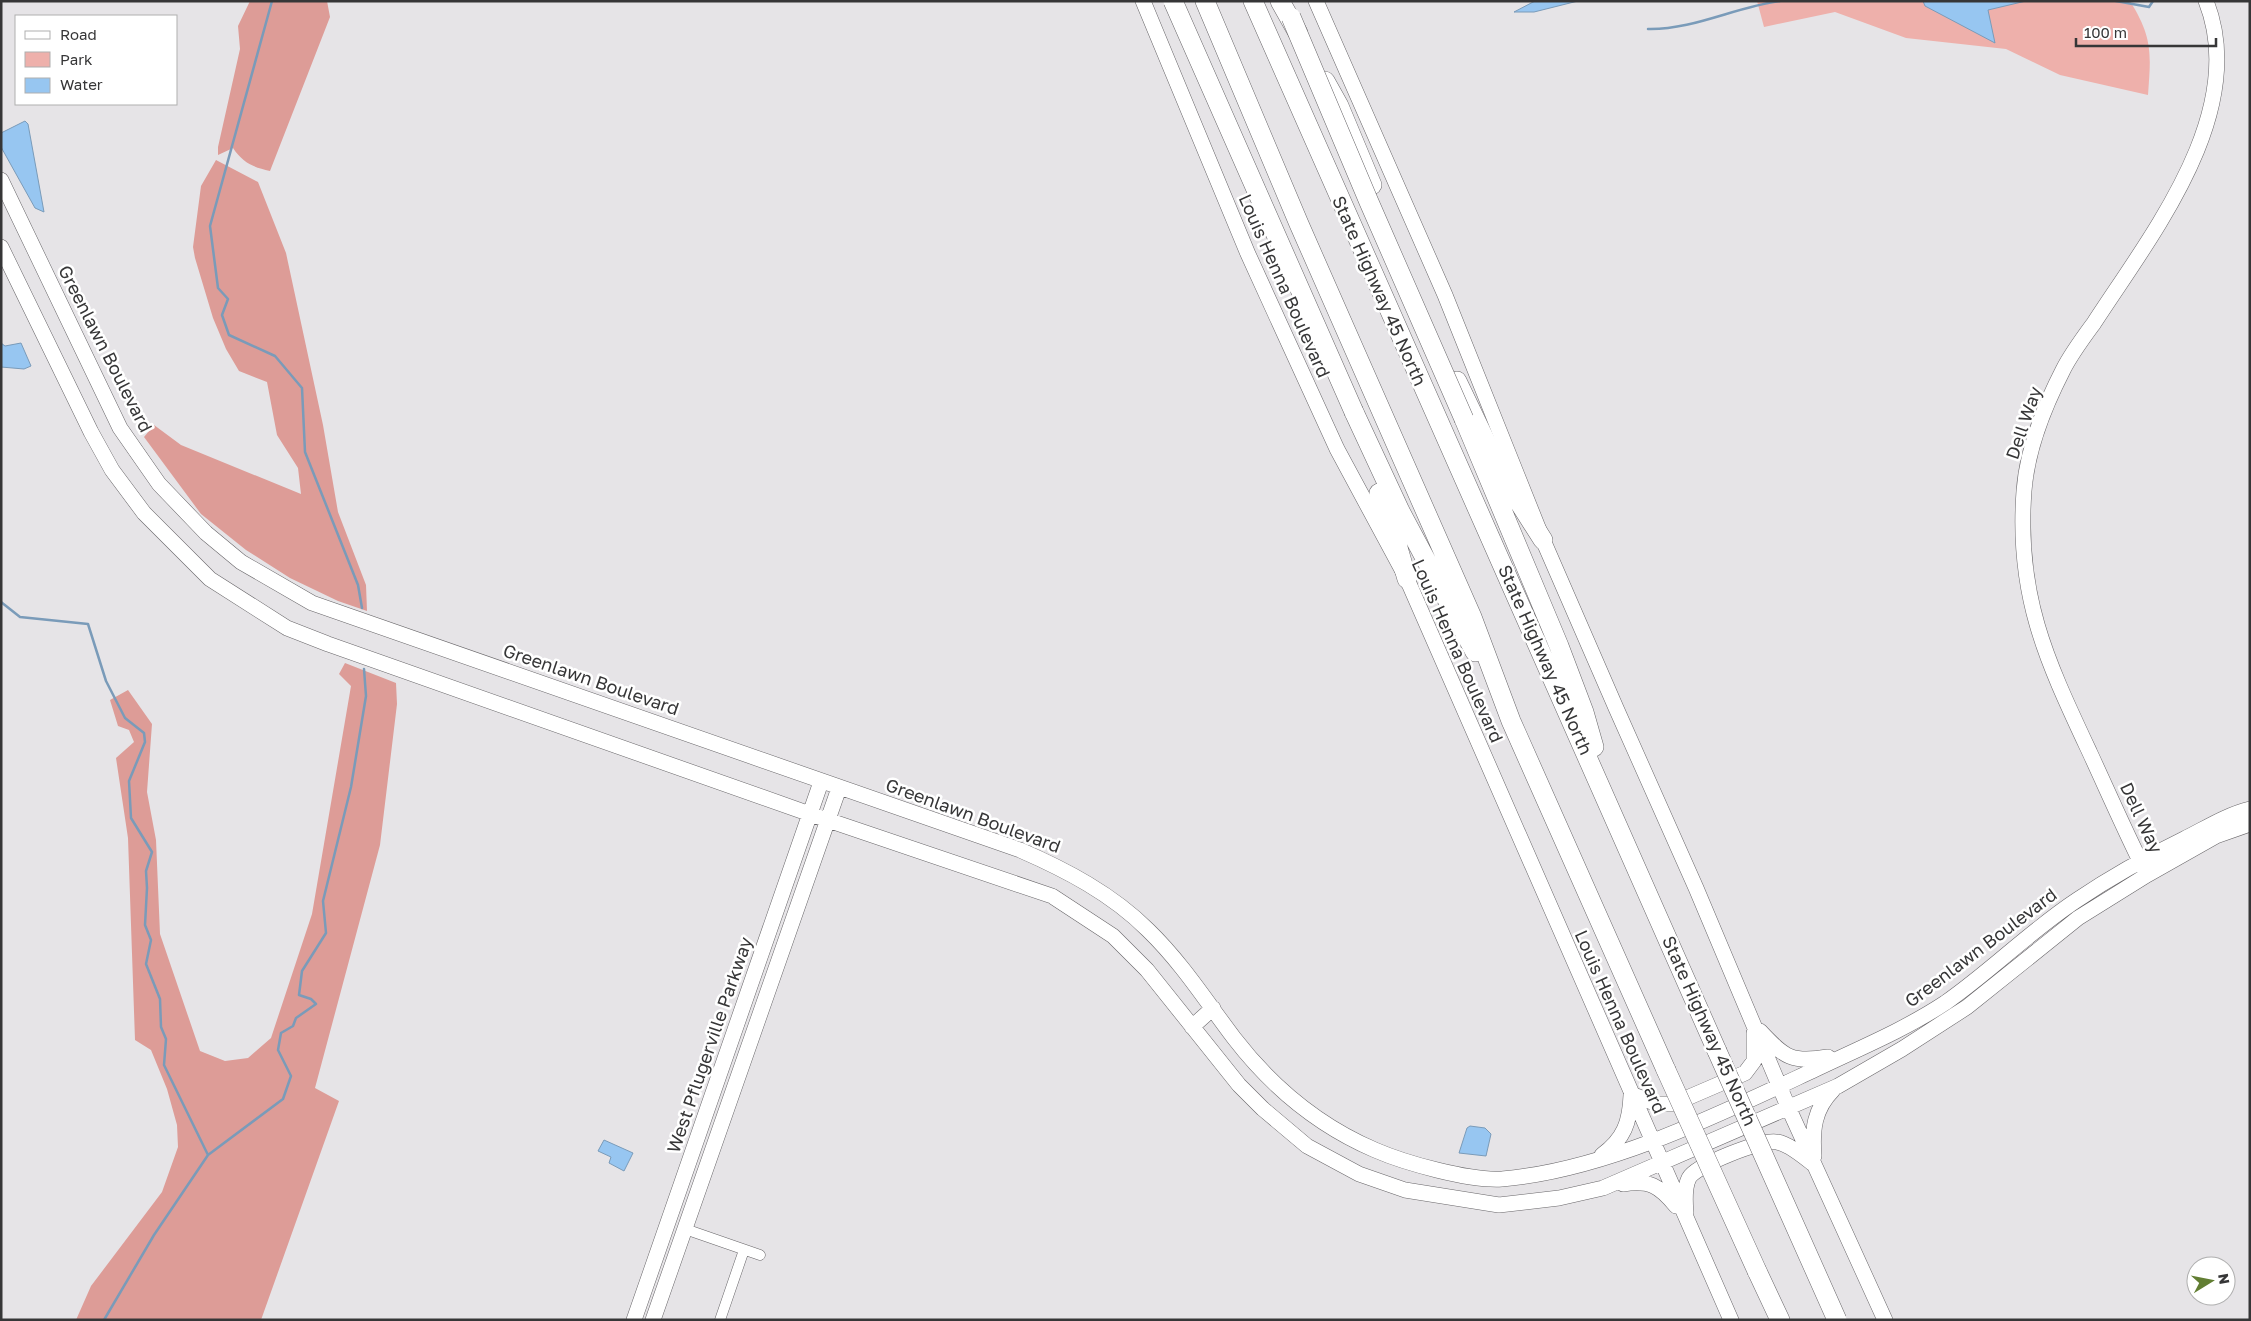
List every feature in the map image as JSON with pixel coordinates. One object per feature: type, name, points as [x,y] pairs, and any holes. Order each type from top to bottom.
[{"type":"highway","points":[[1173,1],[1234,153],[1295,291],[1390,520],[1407,579]]},
{"type":"highway","points":[[1173,1],[1354,412],[1400,511],[1511,721]]},
{"type":"highway","points":[[1205,1],[1383,417],[1472,617],[1511,721],[1666,1070],[1780,1320]]},
{"type":"highway","name":"State Highway 45 North","points":[[1252,1],[1837,1320]]},
{"type":"highway","points":[[1280,1],[1339,106],[1416,294],[1502,477],[1544,540]]},
{"type":"highway","points":[[1285,1],[1369,202],[1464,419],[1584,712],[1613,813]]},
{"type":"highway","points":[[1757,1271],[1774,1320]]},
{"type":"main road","name":"Louis Henna Boulevard","points":[[1143,1],[1256,272],[1337,449],[1407,579],[1661,1163],[1732,1320]]},
{"type":"main road","points":[[1316,1],[1445,295],[1544,540],[1754,1024],[1779,1086],[1884,1320]]},
{"type":"main road","name":"Dell Way","points":[[2147,875],[2040,639],[2025,573],[2022,533],[2024,490],[2029,457],[2039,426],[2063,370],[2157,227],[2191,163],[2206,126],[2217,84],[2218,58],[2206,1]]},
{"type":"main road","name":"Greenlawn Boulevard","points":[[1,180],[120,428],[159,484],[206,533],[241,562],[312,603],[1020,850],[1063,868],[1087,883],[1146,928],[1190,976],[1236,1040],[1277,1086],[1324,1124],[1377,1152],[1414,1164],[1497,1179],[1545,1173],[1593,1162],[1652,1141],[1779,1086],[1902,1029],[1947,1001],[2076,900],[2140,861],[2216,821],[2250,809]]},
{"type":"main road","name":"Greenlawn Boulevard","points":[[1,247],[91,432],[112,470],[144,513],[210,579],[287,628],[328,644],[810,814],[1052,896],[1113,936],[1147,970],[1239,1085],[1263,1109],[1307,1146],[1359,1174],[1405,1190],[1499,1205],[1559,1198],[1603,1188],[1789,1109],[1838,1086],[1931,1032],[1967,1007],[2065,926],[2147,875],[2216,836],[2250,824]]},
{"type":"main road","name":"West Pflugerville Parkway","points":[[634,1320],[821,782]]},
{"type":"main road","points":[[653,1320],[839,788]]},
{"type":"main road","points":[[1931,1032],[1947,1013],[1947,1001]]},
{"type":"main road","points":[[1192,1027],[1213,1008]]},
{"type":"main road","points":[[1754,1024],[1780,1052],[1790,1058],[1807,1060],[1850,1053]]},
{"type":"main road","points":[[1593,1162],[1615,1145],[1624,1130],[1630,1114],[1631,1094],[1657,1104],[1673,1104],[1745,1074],[1754,1061],[1754,1024]]},
{"type":"main road","points":[[1814,1165],[1812,1132],[1815,1117],[1828,1095],[1838,1086]]},
{"type":"main road","points":[[702,1125],[720,1132]]},
{"type":"main road","points":[[1686,1218],[1685,1195],[1690,1178],[1704,1166],[1763,1142],[1778,1142],[1814,1165]]},
{"type":"main road","points":[[1603,1188],[1640,1181],[1655,1186],[1667,1195],[1686,1218]]},
{"type":"street","points":[[685,1229],[760,1255]]},
{"type":"street","points":[[720,1320],[744,1250]]},
{"type":"green space","points":[[1757,1],[2130,1],[2138,14],[2149,46],[2148,95],[2060,75],[2006,49],[1906,38],[1835,12],[1764,27]]},
{"type":"shaded area","points":[[250,1],[327,1],[330,17],[270,171],[249,164],[233,148],[218,155],[218,147],[240,49],[238,26]]},
{"type":"shaded area","points":[[216,160],[258,182],[286,253],[323,425],[338,512],[366,585],[367,611],[338,601],[290,578],[246,550],[201,514],[144,437],[154,425],[181,445],[301,494],[298,468],[277,435],[267,382],[239,371],[226,349],[213,318],[195,258],[193,247],[201,186]]},
{"type":"shaded area","points":[[345,663],[396,683],[397,704],[380,845],[315,1088],[339,1101],[261,1320],[76,1320],[91,1286],[162,1192],[178,1147],[177,1125],[167,1089],[151,1050],[135,1040],[128,838],[116,758],[134,742],[129,730],[118,726],[110,700],[128,690],[152,724],[147,792],[156,840],[160,934],[200,1051],[225,1061],[248,1058],[271,1038],[312,914],[351,686],[339,674]]},
{"type":"water","points":[[1535,1],[1578,1],[1534,12],[1514,12]]},
{"type":"water","points":[[1923,1],[2026,1],[1988,10],[1995,43],[1925,6]]},
{"type":"water","points":[[25,121],[28,124],[44,212],[35,208],[1,147],[1,133]]},
{"type":"water","points":[[1,343],[5,346],[21,343],[31,366],[24,369],[1,367]]},
{"type":"water","points":[[1470,1126],[1485,1128],[1491,1134],[1486,1156],[1459,1153],[1467,1128]]},
{"type":"water","points":[[604,1140],[633,1153],[624,1171],[609,1163],[611,1157],[598,1151]]},
{"type":"waterway","points":[[272,1],[210,226],[218,288],[228,299],[222,315],[229,335],[275,356],[302,388],[305,452],[358,585],[362,608]]},
{"type":"waterway","points":[[1648,29],[1681,26],[1780,1]]},
{"type":"waterway","points":[[2116,1],[2149,7],[2153,1]]},
{"type":"waterway","points":[[1,602],[20,617],[88,624],[106,681],[125,718],[144,733],[145,742],[129,781],[131,818],[152,852],[146,871],[145,925],[151,940],[146,964],[160,999],[161,1027],[166,1039],[164,1065],[208,1155]]},
{"type":"waterway","points":[[104,1320],[154,1235],[208,1155],[283,1099],[291,1076],[278,1050],[281,1033],[293,1026],[296,1018],[316,1004],[311,999],[299,995],[302,971],[326,933],[323,901],[351,787],[366,696],[364,669]]}]
